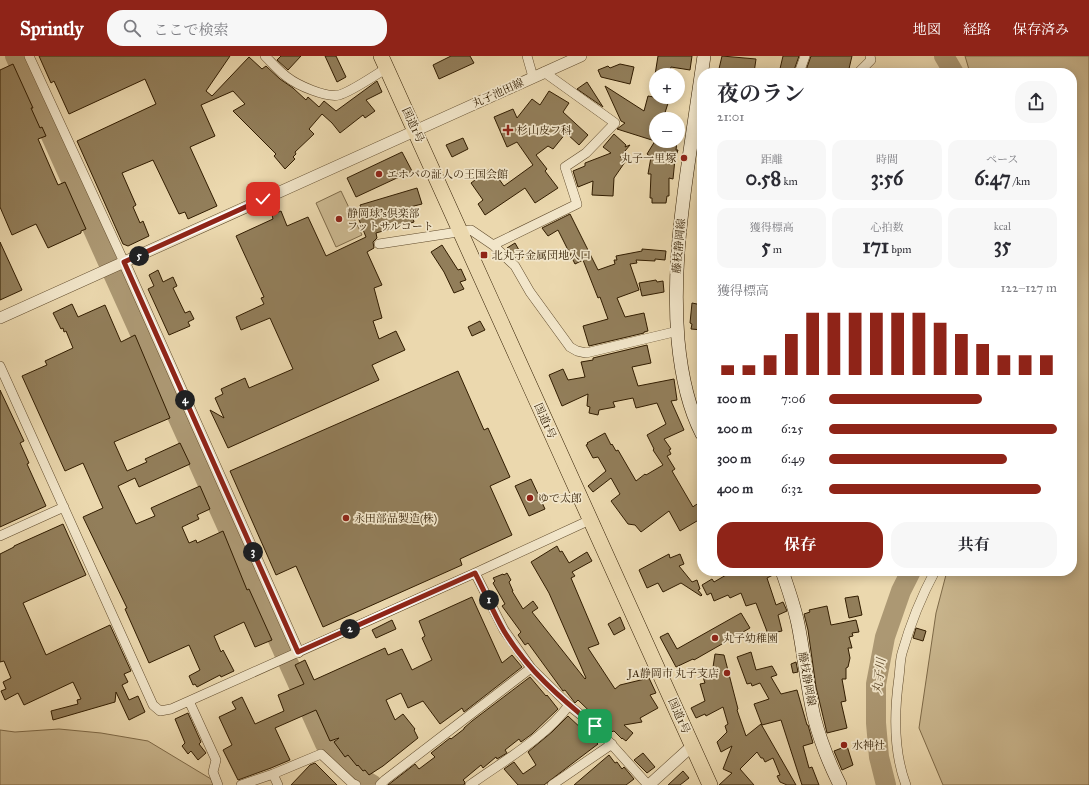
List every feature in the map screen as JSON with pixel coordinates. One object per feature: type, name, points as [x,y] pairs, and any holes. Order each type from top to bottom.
[{"type":"highway","name":"国道1号","points":[[384,62],[710,785]]},
{"type":"main road","name":"藤枝静岡線","points":[[703,68],[704,56]]},
{"type":"main road","name":"藤枝静岡線","points":[[697,128],[683,201],[677,253],[676,308],[680,360],[688,400],[697,424]]},
{"type":"main road","name":"藤枝静岡線","points":[[784,576],[790,592],[798,623],[814,718],[826,754],[840,785]]},
{"type":"street","points":[[29,56],[294,654]]},
{"type":"street","points":[[265,56],[288,78],[325,94],[338,95],[347,91],[384,62]]},
{"type":"street","points":[[527,56],[533,77]]},
{"type":"street","name":"丸子池田線","points":[[0,318],[581,56]]},
{"type":"street","points":[[800,68],[805,56]]},
{"type":"street","points":[[863,68],[871,60],[870,56]]},
{"type":"street","points":[[493,245],[577,204],[565,167],[586,153],[615,123],[544,72]]},
{"type":"street","points":[[379,244],[471,230],[493,245],[515,266],[530,292],[570,347],[578,351],[586,353],[678,330]]},
{"type":"street","points":[[0,366],[153,705],[160,711],[164,711],[189,701],[590,520]]},
{"type":"street","points":[[0,536],[64,508]]},
{"type":"street","points":[[475,573],[504,630],[531,668],[569,705],[595,726],[648,785],[692,746]]},
{"type":"street","points":[[906,785],[900,770],[897,749],[897,688],[902,654],[925,590],[932,576]]},
{"type":"street","points":[[380,784],[531,668]]},
{"type":"street","points":[[189,701],[216,760],[213,772],[218,785]]},
{"type":"street","points":[[470,785],[534,739],[561,716],[569,705]]},
{"type":"street","points":[[552,785],[612,744]]},
{"type":"street","points":[[241,785],[273,774],[321,754],[356,785]]},
{"type":"street","points":[[273,774],[278,785]]},
{"type":"shaded area","points":[[965,56],[1089,56],[1089,785],[943,785],[919,728],[936,613],[946,576],[1077,576],[1077,68],[969,68]]},
{"type":"shaded area","name":"静岡球's倶楽部 フットサルコート","points":[[341,191],[362,235],[336,247],[316,203]]},
{"type":"shaded area","points":[[59,729],[101,733],[148,741],[211,779],[213,785],[0,785],[0,730],[15,732]]},
{"type":"building","points":[[39,56],[230,56],[206,91],[212,96],[249,57],[262,69],[266,66],[306,100],[308,97],[319,107],[324,101],[336,111],[377,81],[382,92],[366,100],[375,111],[365,118],[363,115],[340,133],[322,114],[309,129],[314,134],[295,152],[296,154],[293,157],[295,159],[285,169],[274,156],[276,154],[233,111],[245,104],[233,91],[201,105],[215,136],[190,147],[217,206],[188,219],[185,212],[179,214],[153,160],[122,173],[136,205],[133,207],[140,223],[143,221],[149,236],[128,246],[123,244],[77,141],[156,104],[145,79],[69,114],[54,81],[51,83]]},
{"type":"building","points":[[281,56],[301,56],[288,70],[277,60]]},
{"type":"building","points":[[325,56],[336,56],[346,77],[337,82]]},
{"type":"building","points":[[451,56],[470,56],[474,63],[439,79],[433,65]]},
{"type":"building","points":[[658,56],[692,56],[690,70],[671,67],[656,68]]},
{"type":"building","points":[[722,56],[756,59],[755,68],[719,68]]},
{"type":"building","points":[[783,56],[799,56],[795,68],[780,68]]},
{"type":"building","points":[[811,56],[852,56],[849,68],[807,68]]},
{"type":"building","points":[[13,64],[33,108],[31,108],[40,128],[42,127],[46,136],[38,139],[58,185],[65,182],[86,229],[81,231],[81,233],[48,248],[36,224],[12,235],[0,207],[0,70]]},
{"type":"building","points":[[620,64],[634,67],[630,84],[601,77],[598,70],[608,66],[610,68]]},
{"type":"building","points":[[587,82],[603,107],[577,89]]},
{"type":"building","points":[[605,86],[644,111],[648,96],[649,104],[668,104],[665,112],[649,112],[649,139],[617,129],[625,123],[621,121]]},
{"type":"building","points":[[549,91],[569,103],[563,112],[588,135],[579,145],[566,133],[553,149],[548,146],[536,155],[547,169],[545,171],[558,188],[535,203],[525,188],[485,215],[478,204],[483,200],[471,183],[491,168],[504,186],[533,165],[517,142],[507,147],[494,117],[513,109],[517,118],[532,99],[540,105]]},
{"type":"building","points":[[614,134],[626,145],[625,147],[630,145],[620,157],[625,162],[614,178],[613,196],[592,195],[593,181],[578,187],[573,171],[585,166],[585,163],[611,153],[603,147]]},
{"type":"building","points":[[463,138],[468,149],[452,157],[446,145]]},
{"type":"building","points":[[651,148],[676,148],[676,150],[678,150],[675,159],[673,179],[669,178],[669,196],[667,196],[666,203],[652,203],[652,198],[650,198],[651,174],[648,174],[651,157],[647,154]]},
{"type":"building","name":"エホバの証人の王国会館","points":[[402,152],[412,171],[356,197],[347,178]]},
{"type":"building","points":[[417,188],[422,204],[410,207],[414,222],[376,233],[377,238],[373,242],[374,248],[367,252],[382,285],[374,288],[382,318],[373,321],[379,339],[396,331],[405,350],[372,365],[379,380],[228,448],[210,410],[224,418],[215,398],[223,394],[221,389],[245,378],[249,388],[293,369],[270,318],[241,330],[236,317],[264,304],[261,298],[264,297],[236,236],[273,219],[272,215],[281,211],[287,226],[308,217],[326,256],[366,237],[355,210],[361,208],[360,205]]},
{"type":"building","points":[[570,214],[598,270],[615,264],[614,260],[617,260],[616,256],[642,251],[642,249],[666,251],[665,260],[636,260],[637,263],[630,264],[639,290],[617,298],[625,317],[644,313],[648,331],[589,346],[583,326],[608,319],[600,297],[598,298],[583,260],[575,264],[558,230],[548,236],[542,228]]},
{"type":"building","points":[[0,242],[22,290],[0,300]]},
{"type":"building","points":[[515,243],[523,257],[518,260],[509,252],[507,248]]},
{"type":"building","points":[[442,245],[458,270],[461,269],[466,280],[460,282],[464,289],[454,293],[444,272],[431,252]]},
{"type":"building","points":[[158,270],[163,282],[173,277],[177,286],[173,288],[185,313],[190,311],[194,319],[188,322],[190,326],[169,335],[148,289],[154,286],[149,275]]},
{"type":"building","points":[[656,280],[657,282],[663,281],[664,292],[642,296],[639,283]]},
{"type":"building","points":[[692,303],[697,304],[697,330],[691,329],[692,324],[690,323]]},
{"type":"building","points":[[72,304],[78,317],[105,305],[121,342],[135,335],[170,418],[114,442],[127,471],[147,462],[145,459],[180,443],[190,464],[139,487],[135,478],[118,486],[136,524],[155,516],[151,508],[200,486],[210,509],[197,515],[199,519],[182,527],[189,543],[196,540],[197,543],[223,531],[247,590],[249,589],[272,640],[255,647],[244,622],[214,636],[221,652],[223,650],[234,671],[221,677],[220,675],[197,687],[195,684],[193,685],[189,676],[200,670],[189,645],[149,663],[125,609],[127,608],[83,517],[103,508],[83,463],[65,471],[22,376],[47,365],[45,361],[73,348],[66,331],[64,332],[63,328],[61,329],[53,313]]},
{"type":"building","points":[[480,321],[485,330],[472,336],[468,327]]},
{"type":"building","points":[[647,345],[651,363],[632,367],[638,386],[674,379],[677,400],[671,401],[684,430],[664,439],[671,449],[669,450],[671,454],[667,456],[675,469],[672,471],[693,507],[697,504],[697,521],[680,531],[669,511],[641,532],[635,525],[628,524],[611,501],[620,494],[611,478],[593,492],[588,486],[606,471],[598,457],[593,458],[586,445],[588,444],[587,443],[605,433],[611,445],[612,444],[616,451],[618,450],[636,481],[645,474],[646,475],[663,465],[653,450],[654,449],[647,435],[666,424],[657,403],[636,408],[633,398],[613,402],[615,407],[599,410],[598,415],[589,413],[590,407],[587,406],[588,394],[562,406],[549,375],[563,369],[568,380],[585,377],[581,362],[593,360],[593,358]]},
{"type":"building","name":"永田部品製造(株)","points":[[458,371],[484,430],[488,428],[510,477],[490,486],[512,535],[460,559],[462,565],[323,627],[296,566],[276,575],[230,471]]},
{"type":"building","points":[[0,390],[24,441],[20,443],[29,463],[27,464],[46,506],[0,527]]},
{"type":"building","points":[[531,479],[545,509],[529,516],[515,486]]},
{"type":"building","points":[[63,524],[86,575],[23,603],[46,655],[110,625],[131,671],[124,674],[128,682],[122,685],[129,700],[138,696],[145,712],[129,720],[116,692],[115,702],[53,720],[51,711],[78,704],[77,700],[81,699],[73,682],[24,705],[18,693],[5,700],[1,691],[6,689],[3,682],[11,678],[4,661],[0,662],[0,554],[14,546]]},
{"type":"building","points":[[557,546],[560,552],[562,551],[569,563],[587,552],[592,561],[572,572],[575,576],[571,578],[599,644],[588,648],[615,689],[620,685],[649,678],[656,693],[650,695],[658,708],[640,718],[642,722],[624,725],[633,733],[626,741],[614,731],[611,732],[578,700],[575,703],[565,690],[563,691],[528,643],[525,645],[518,635],[521,632],[502,606],[505,604],[493,583],[495,581],[493,578],[507,573],[511,580],[509,582],[512,591],[523,609],[533,601],[538,608],[532,612],[585,679],[586,678],[549,593],[531,562]]},
{"type":"building","points":[[669,554],[670,558],[680,554],[684,564],[679,566],[692,582],[697,580],[700,589],[698,590],[702,595],[701,596],[681,583],[663,592],[658,583],[647,588],[639,570]]},
{"type":"building","points":[[724,576],[771,576],[767,578],[776,605],[783,602],[787,611],[778,615],[782,631],[768,634],[756,603],[746,606],[741,593],[730,598],[728,595],[714,601],[711,593],[707,595],[702,585],[712,579],[714,582]]},
{"type":"building","points":[[858,596],[862,615],[849,618],[845,598]]},
{"type":"building","points":[[472,597],[502,663],[512,655],[522,667],[464,712],[462,708],[440,724],[423,701],[408,708],[401,693],[386,700],[395,720],[403,714],[415,729],[414,730],[418,738],[383,766],[369,775],[365,770],[363,771],[358,765],[357,766],[348,755],[345,757],[334,742],[339,738],[330,741],[316,710],[275,728],[290,760],[238,780],[223,750],[232,745],[219,717],[236,709],[232,702],[242,697],[255,724],[284,711],[278,695],[304,684],[295,665],[305,660],[314,680],[385,648],[388,655],[402,649],[412,670],[432,660],[422,638],[425,636],[419,621]]},
{"type":"building","points":[[827,606],[831,625],[856,620],[859,632],[852,633],[853,636],[849,637],[852,648],[848,648],[850,658],[848,667],[846,668],[846,679],[842,679],[846,701],[841,702],[847,728],[827,733],[816,687],[808,630],[804,614],[810,612],[809,610]]},
{"type":"building","points":[[741,613],[750,628],[694,660],[693,659],[676,667],[660,637],[668,633],[677,649]]},
{"type":"building","points":[[620,617],[625,629],[614,635],[608,624]]},
{"type":"building","points":[[392,620],[396,629],[376,638],[372,630]]},
{"type":"building","points":[[916,628],[926,631],[923,641],[913,638]]},
{"type":"building","points":[[751,652],[756,670],[772,666],[777,675],[771,677],[781,694],[797,690],[813,743],[803,746],[809,768],[812,767],[819,785],[802,785],[781,720],[762,725],[754,704],[769,699],[760,683],[752,686],[751,683],[747,684],[737,657]]},
{"type":"building","points":[[715,654],[724,655],[738,709],[737,710],[746,736],[761,724],[796,785],[787,785],[780,782],[777,776],[780,775],[773,758],[765,762],[757,752],[740,769],[754,785],[719,785],[732,773],[723,769],[732,746],[721,752],[717,742],[727,732],[725,726],[728,724],[723,707],[706,716],[705,714],[696,718],[691,708],[705,701],[700,684],[705,683],[703,677],[712,674]]},
{"type":"building","points":[[796,662],[798,672],[793,673],[791,664]]},
{"type":"building","points":[[530,677],[558,709],[532,734],[521,742],[519,739],[505,750],[507,753],[497,759],[496,757],[483,768],[481,765],[463,780],[465,782],[464,785],[388,785],[415,764],[419,769],[435,757],[431,753]]},
{"type":"building","points":[[188,713],[201,742],[199,744],[206,753],[198,760],[191,751],[188,754],[182,746],[185,743],[175,719]]},
{"type":"building","points":[[568,716],[598,744],[544,785],[518,785],[504,769],[514,762],[523,774],[536,765],[528,752]]},
{"type":"building","points":[[847,746],[853,765],[842,770],[834,751]]},
{"type":"building","points":[[643,753],[655,767],[647,773],[634,760]]},
{"type":"building","points":[[609,755],[622,769],[624,767],[634,779],[626,785],[574,785]]},
{"type":"building","points":[[315,763],[337,785],[291,785],[310,765]]},
{"type":"building","points":[[683,771],[689,778],[680,785],[668,785]]},
{"type":"waterway","points":[[15,56],[325,744],[355,774],[373,785]]},
{"type":"waterway","name":"丸子川","points":[[944,56],[951,68]]},
{"type":"waterway","name":"丸子川","points":[[886,785],[879,757],[876,723],[876,684],[885,637],[901,591],[908,576]]},
{"type":"place","name":"杉山皮フ科","points":[[508,130]]},
{"type":"place","name":"丸子一里塚","points":[[684,158]]},
{"type":"place","name":"エホバの証人の王国会館","points":[[379,174]]},
{"type":"place","name":"静岡球's倶楽部 フットサルコート","points":[[339,219]]},
{"type":"place","name":"北丸子金属団地入口","points":[[484,255]]},
{"type":"place","name":"ゆで太郎","points":[[530,498]]},
{"type":"place","name":"永田部品製造(株)","points":[[346,518]]},
{"type":"place","name":"丸子幼稚園","points":[[715,638]]},
{"type":"place","name":"JA静岡市 丸子支店","points":[[727,673]]},
{"type":"place","name":"水神社","points":[[844,745]]},
{"type":"route","points":[[263,199],[124,262],[298,652],[475,573],[504,630],[519,653],[531,668],[572,708],[595,726]]}]
